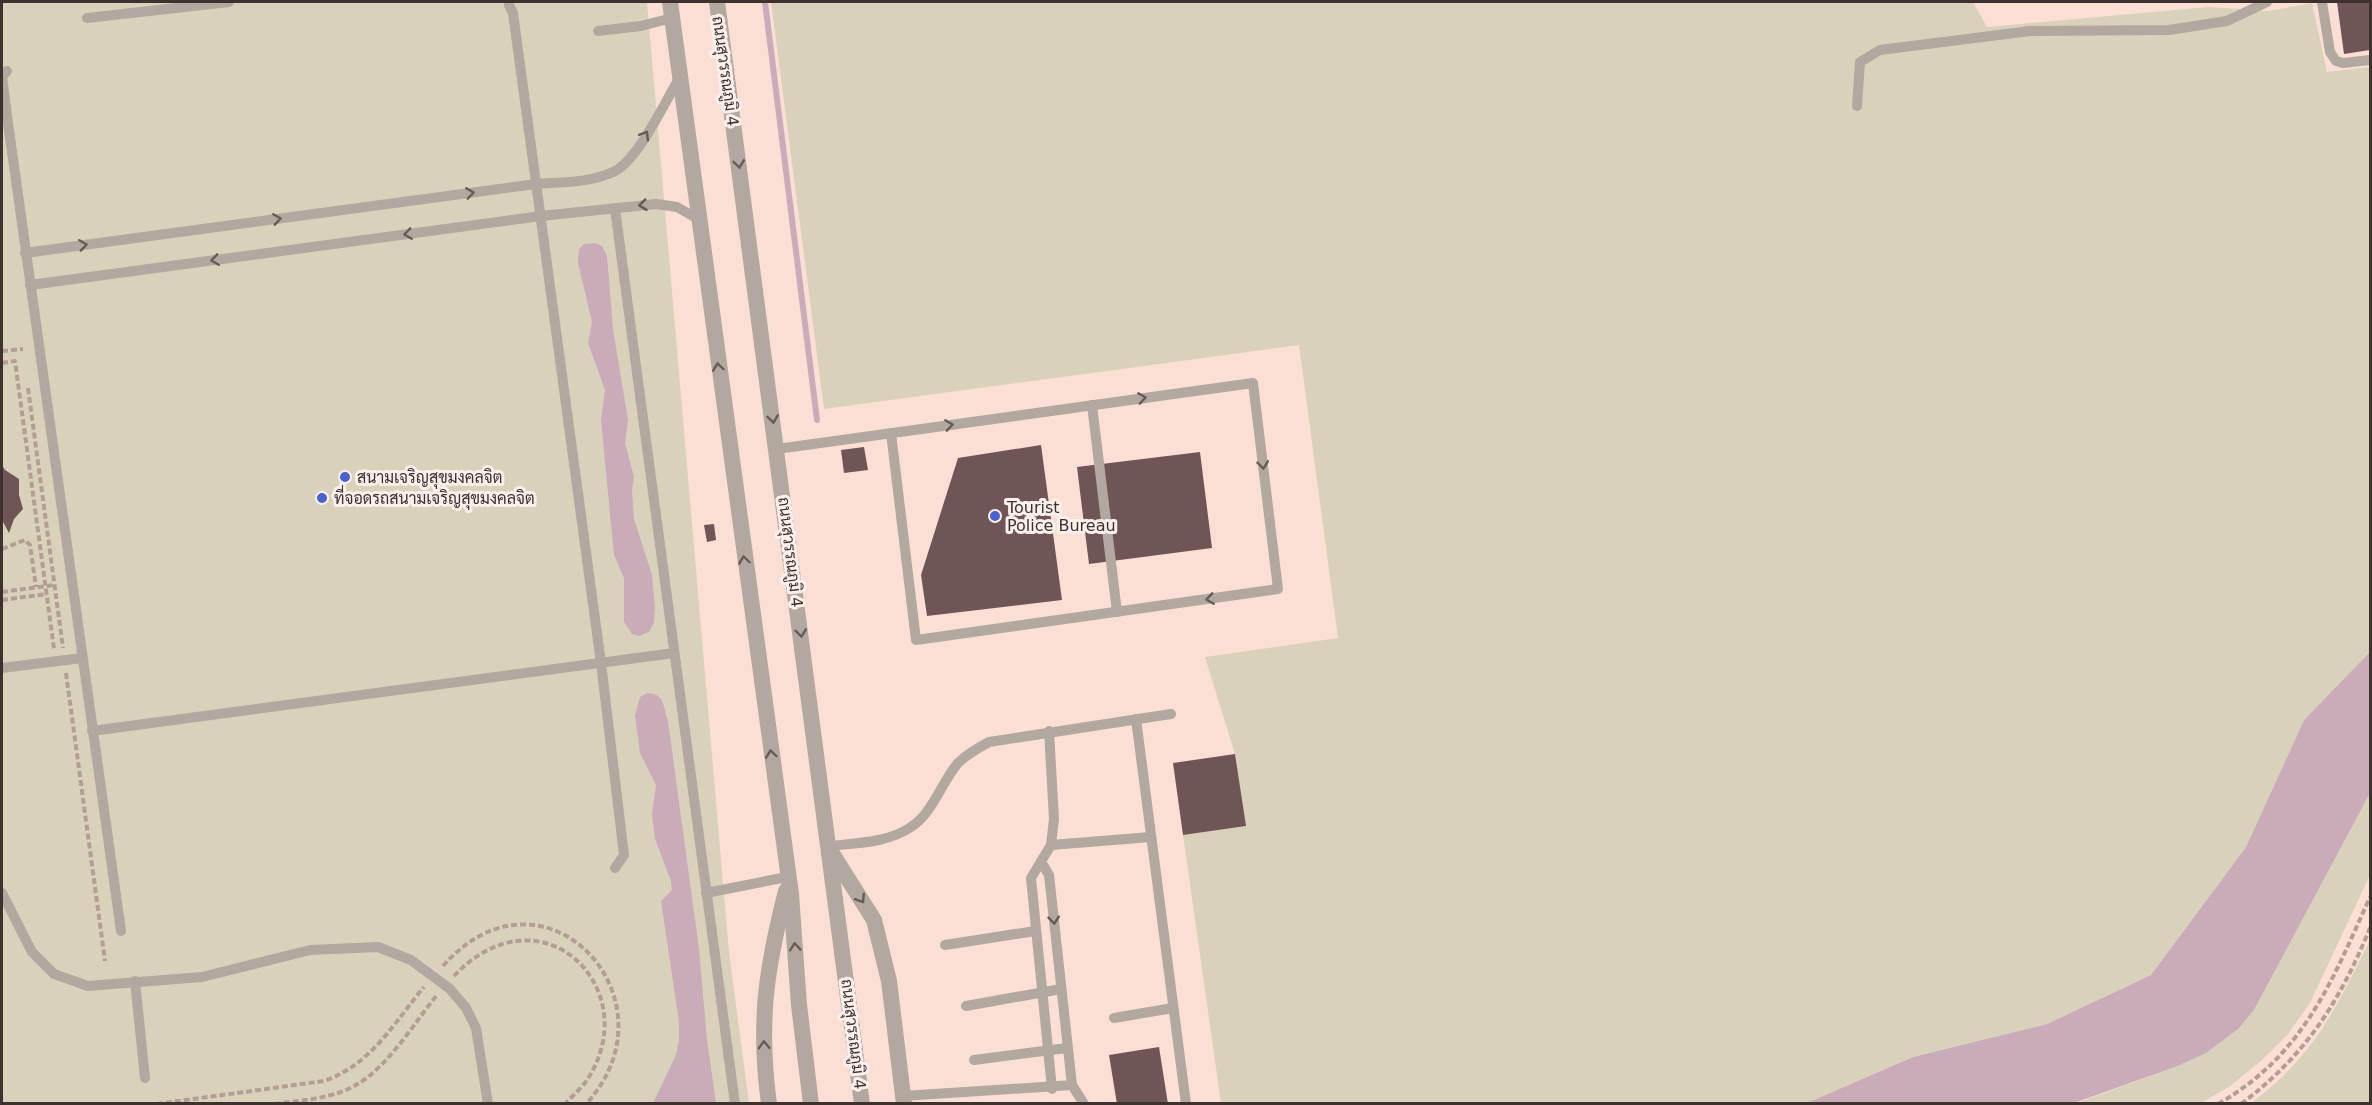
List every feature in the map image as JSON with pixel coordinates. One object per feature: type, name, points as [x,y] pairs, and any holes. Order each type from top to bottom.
[{"type":"street","name":"ถนนสุวรรณภูมิ 4","points":[[717,2],[862,1104]]},
{"type":"street","points":[[671,10],[788,879],[799,1005],[811,1104]]},
{"type":"street","points":[[829,848],[874,920],[889,981],[903,1100]]},
{"type":"street","points":[[769,1104],[763,1027],[765,992],[769,957],[788,879]]},
{"type":"lane","points":[[87,18],[229,2]]},
{"type":"lane","points":[[1857,106],[1860,62],[1880,50],[2030,31],[2169,30],[2227,21],[2267,2]]},
{"type":"lane","points":[[2322,2],[2330,52],[2336,62],[2370,60]]},
{"type":"lane","points":[[509,5],[513,13],[601,663],[624,855],[615,868]]},
{"type":"lane","points":[[598,31],[641,26],[671,10]]},
{"type":"lane","points":[[7,71],[2,77],[25,253],[121,931]]},
{"type":"lane","points":[[25,253],[536,184],[585,180],[614,172],[630,158],[679,79]]},
{"type":"lane","points":[[30,285],[541,216],[656,204],[677,207],[698,219]]},
{"type":"lane","points":[[615,209],[735,1104]]},
{"type":"lane","points":[[777,450],[1253,382],[1278,590],[916,640],[891,434]]},
{"type":"lane","points":[[1092,405],[1117,612]]},
{"type":"lane","points":[[92,731],[674,653]]},
{"type":"lane","points":[[2,668],[81,658]]},
{"type":"lane","points":[[829,848],[875,841],[904,832],[927,811],[958,764],[974,750],[1003,738],[1171,714]]},
{"type":"lane","points":[[1136,719],[1186,1104]]},
{"type":"lane","points":[[1049,731],[1054,819],[1051,845],[1031,878],[1052,1089]]},
{"type":"lane","points":[[1051,845],[1151,837]]},
{"type":"lane","points":[[1042,863],[1049,875],[1072,1086],[1084,1104]]},
{"type":"lane","points":[[706,893],[788,879]]},
{"type":"lane","points":[[2,893],[32,952],[54,974],[88,986],[202,977],[310,950],[378,947],[411,960],[450,988],[466,1008],[476,1028],[488,1104]]},
{"type":"lane","points":[[945,945],[1035,931]]},
{"type":"lane","points":[[135,981],[145,1078]]},
{"type":"lane","points":[[966,1005],[1061,989]]},
{"type":"lane","points":[[1114,1018],[1173,1008]]},
{"type":"lane","points":[[974,1060],[1067,1048]]},
{"type":"lane","points":[[903,1100],[1072,1086]]},
{"type":"path","points":[[21,337],[24,360]]},
{"type":"path","points":[[2,351],[22,349]]},
{"type":"path","points":[[2,363],[15,361],[46,594],[60,661],[105,961]]},
{"type":"path","points":[[27,384],[54,585],[60,661]]},
{"type":"path","points":[[2,549],[25,540],[30,545],[36,587]]},
{"type":"path","points":[[2,592],[54,585]]},
{"type":"path","points":[[2,600],[46,594]]},
{"type":"path","points":[[2218,1104],[2268,1069],[2296,1040],[2319,1007],[2370,897]]},
{"type":"path","points":[[157,1104],[324,1080],[346,1073],[365,1059],[458,948],[492,929],[514,924],[538,926],[575,940],[597,961],[609,980],[614,996],[618,1030],[612,1065],[601,1088],[586,1104]]},
{"type":"path","points":[[2241,1104],[2275,1078],[2304,1047],[2328,1013],[2370,928]]},
{"type":"shaded area","name":"สนามเจริญสุขมงคลจิต","points":[[2,2],[647,2],[729,952],[749,1103],[2,1103]]},
{"type":"shaded area","points":[[771,2],[1973,2],[1987,27],[2208,7],[2269,11],[2312,3],[2327,72],[2370,67],[2370,652],[2304,720],[2246,847],[2151,975],[2047,1024],[1913,1057],[1807,1103],[1221,1103],[1183,835],[1245,826],[1235,754],[1205,657],[1338,638],[1299,345],[824,409]]},
{"type":"shaded area","points":[[595,243],[602,246],[607,256],[613,329],[628,420],[625,443],[634,477],[632,490],[634,519],[652,575],[654,623],[649,632],[639,636],[632,634],[624,622],[624,578],[614,555],[601,420],[605,390],[588,343],[592,322],[578,263],[579,249],[584,244]]},
{"type":"shaded area","points":[[2370,652],[2370,793],[2254,1010],[2238,1029],[2206,1053],[2175,1067],[2074,1103],[1807,1103],[1913,1057],[2047,1024],[2151,975],[2246,847],[2304,720]]},
{"type":"shaded area","points":[[648,693],[658,696],[664,706],[668,721],[699,949],[707,1040],[716,1103],[653,1103],[676,1055],[679,1022],[661,901],[672,890],[671,881],[655,839],[652,814],[656,785],[640,753],[635,715],[640,697]]},
{"type":"shaded area","points":[[2370,793],[2370,875],[2310,1003],[2288,1034],[2261,1061],[2229,1087],[2201,1103],[2074,1104],[2175,1067],[2254,1010]]},
{"type":"shaded area","points":[[2370,940],[2370,1103],[2251,1103],[2292,1067],[2308,1049],[2334,1010]]},
{"type":"building","points":[[2337,2],[2370,2],[2370,50],[2344,54]]},
{"type":"building","name":"Tourist Police Bureau","points":[[1041,445],[1062,600],[927,616],[921,575],[958,458]]},
{"type":"building","points":[[864,447],[868,470],[844,473],[841,450]]},
{"type":"building","points":[[1200,452],[1212,548],[1089,564],[1077,467]]},
{"type":"building","points":[[2,465],[5,470],[19,479],[19,495],[23,509],[14,519],[9,533],[2,520]]},
{"type":"building","points":[[714,524],[716,540],[707,542],[704,525]]},
{"type":"building","points":[[1235,754],[1246,826],[1183,835],[1173,763]]},
{"type":"building","points":[[1159,1047],[1168,1104],[1117,1104],[1109,1055]]},
{"type":"waterway","points":[[765,2],[817,420]]},
{"type":"place","name":"สนามเจริญสุขมงคลจิต","points":[[345,477]]},
{"type":"place","name":"ที่จอดรถสนามเจริญสุขมงคลจิต","points":[[322,498]]},
{"type":"place","name":"Tourist Police Bureau","points":[[995,516]]}]
